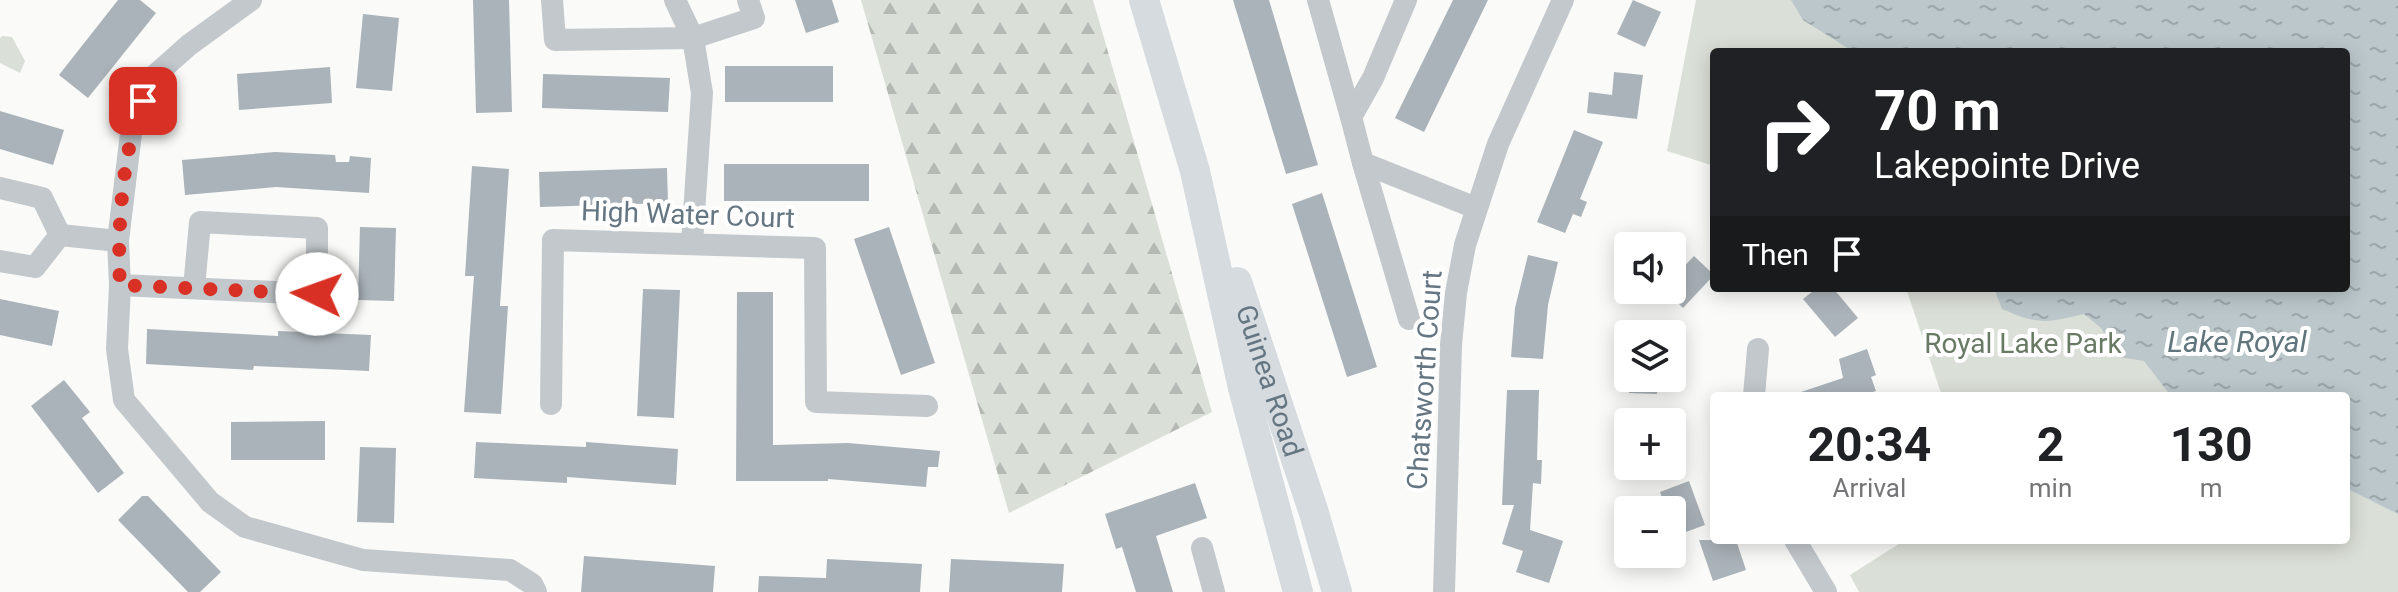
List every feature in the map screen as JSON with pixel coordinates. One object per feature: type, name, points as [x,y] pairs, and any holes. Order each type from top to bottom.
[{"type":"main road","name":"Guinea Road","points":[[1144,0],[1195,171],[1243,388],[1298,592]]},
{"type":"main road","name":"Guinea Road","points":[[1195,171],[1227,253],[1314,513],[1337,592]]},
{"type":"street","points":[[251,0],[189,45],[153,77],[132,125],[118,241],[120,285],[117,349],[124,400],[210,502],[245,527],[363,560],[510,570],[532,584],[536,592]]},
{"type":"street","points":[[552,0],[555,40],[693,38],[754,18],[748,0]]},
{"type":"street","points":[[675,0],[693,38],[702,93],[692,243]]},
{"type":"street","points":[[1318,0],[1409,319]]},
{"type":"street","points":[[1351,117],[1373,78],[1406,0]]},
{"type":"street","name":"Chatsworth Court","points":[[1444,592],[1451,345],[1463,257],[1498,144],[1563,0]]},
{"type":"street","points":[[1363,163],[1476,208]]},
{"type":"street","points":[[0,188],[42,198],[60,235]]},
{"type":"street","points":[[120,285],[317,294],[317,228],[200,222],[194,288]]},
{"type":"street","points":[[60,235],[118,241]]},
{"type":"street","points":[[0,261],[35,267],[60,235]]},
{"type":"street","name":"High Water Court","points":[[551,404],[553,240],[815,248],[816,402],[927,406]]},
{"type":"street","points":[[1754,392],[1758,349]]},
{"type":"street","points":[[1797,544],[1826,592]]},
{"type":"street","points":[[1202,548],[1214,592]]},
{"type":"green space","points":[[861,0],[1093,0],[1212,412],[1009,513]]},
{"type":"green space","name":"Royal Lake Park","points":[[1696,0],[2398,0],[2398,592],[1859,592],[1850,575],[1899,544],[2350,544],[2350,392],[1941,392],[1907,292],[2350,292],[2350,48],[1710,48],[1710,165],[1667,151]]},
{"type":"green space","points":[[2,36],[12,37],[25,61],[20,73],[0,63]]},
{"type":"water","name":"Lake Royal","points":[[1791,0],[2398,0],[2398,514],[2350,490],[2350,392],[2168,392],[2144,361],[2120,357],[2101,328],[2084,314],[2051,321],[2025,318],[2002,309],[1996,292],[2350,292],[2350,48],[1848,48],[1803,20]]},
{"type":"building","points":[[118,0],[140,0],[156,13],[88,98],[59,75]]},
{"type":"building","points":[[473,0],[509,0],[512,112],[476,113]]},
{"type":"building","points":[[795,0],[832,0],[839,22],[806,33]]},
{"type":"building","points":[[1233,0],[1269,0],[1318,165],[1286,174]]},
{"type":"building","points":[[1453,0],[1488,0],[1424,132],[1395,118]]},
{"type":"building","points":[[1633,0],[1661,12],[1645,47],[1617,34]]},
{"type":"building","points":[[363,14],[399,18],[392,91],[356,88]]},
{"type":"building","points":[[725,66],[833,66],[833,102],[725,102]]},
{"type":"building","points":[[330,67],[332,103],[239,110],[237,74]]},
{"type":"building","points":[[1614,72],[1643,75],[1637,119],[1587,113],[1589,92],[1612,95]]},
{"type":"building","points":[[543,74],[670,78],[668,112],[542,108]]},
{"type":"building","points":[[0,111],[64,130],[53,165],[0,149]]},
{"type":"building","points":[[1574,130],[1603,142],[1580,199],[1587,202],[1581,217],[1573,214],[1565,233],[1537,222]]},
{"type":"building","points":[[275,152],[335,155],[336,162],[349,162],[350,156],[371,158],[369,193],[276,187],[185,195],[182,160]]},
{"type":"building","points":[[724,164],[869,164],[869,201],[724,201]]},
{"type":"building","points":[[472,166],[509,169],[500,306],[508,306],[501,414],[464,412],[474,276],[465,276]]},
{"type":"building","points":[[667,168],[668,203],[540,207],[539,172]]},
{"type":"building","points":[[1322,193],[1377,367],[1347,377],[1292,204]]},
{"type":"building","points":[[360,227],[396,228],[394,301],[358,300]]},
{"type":"building","points":[[889,227],[935,363],[901,375],[854,239]]},
{"type":"building","points":[[1528,255],[1558,262],[1548,305],[1543,359],[1511,357],[1515,308]]},
{"type":"building","points":[[1694,256],[1710,271],[1710,279],[1683,308],[1679,304],[1686,304],[1686,264]]},
{"type":"building","points":[[643,289],[680,290],[674,418],[637,416]]},
{"type":"building","points":[[737,292],[773,292],[773,445],[848,443],[940,451],[938,467],[928,467],[926,487],[828,479],[736,481]]},
{"type":"building","points":[[1812,292],[1836,292],[1858,318],[1835,337],[1803,299]]},
{"type":"building","points":[[0,299],[59,311],[52,346],[0,335]]},
{"type":"building","points":[[147,329],[278,336],[278,331],[371,335],[369,371],[254,366],[253,370],[146,364]]},
{"type":"building","points":[[1867,349],[1876,375],[1871,377],[1876,391],[1801,392],[1843,378],[1839,359]]},
{"type":"building","points":[[64,380],[90,412],[82,418],[124,473],[98,493],[31,406]]},
{"type":"building","points":[[1507,390],[1539,390],[1537,460],[1542,460],[1541,484],[1533,483],[1530,530],[1563,541],[1549,583],[1516,572],[1523,551],[1502,544],[1514,505],[1502,505]]},
{"type":"building","points":[[1629,392],[1657,392],[1657,394]]},
{"type":"building","points":[[325,421],[325,460],[231,460],[231,422]]},
{"type":"building","points":[[476,442],[586,447],[586,442],[678,449],[676,485],[567,477],[567,483],[474,478]]},
{"type":"building","points":[[360,447],[396,448],[394,523],[357,522]]},
{"type":"building","points":[[1689,481],[1705,525],[1686,532],[1686,496],[1661,496],[1660,492]]},
{"type":"building","points":[[1195,483],[1207,518],[1156,536],[1173,592],[1136,592],[1122,547],[1116,549],[1105,514]]},
{"type":"building","points":[[142,496],[148,496],[221,572],[200,592],[188,592],[118,520]]},
{"type":"building","points":[[1699,540],[1710,540],[1710,544],[1737,544],[1746,570],[1713,581]]},
{"type":"building","points":[[584,556],[715,566],[713,592],[581,592]]},
{"type":"building","points":[[827,559],[922,564],[920,592],[758,592],[759,576],[826,578]]},
{"type":"building","points":[[951,559],[1064,564],[1062,592],[949,592]]},
{"type":"route","points":[[143,101],[132,125],[118,241],[120,285],[317,294]]}]
